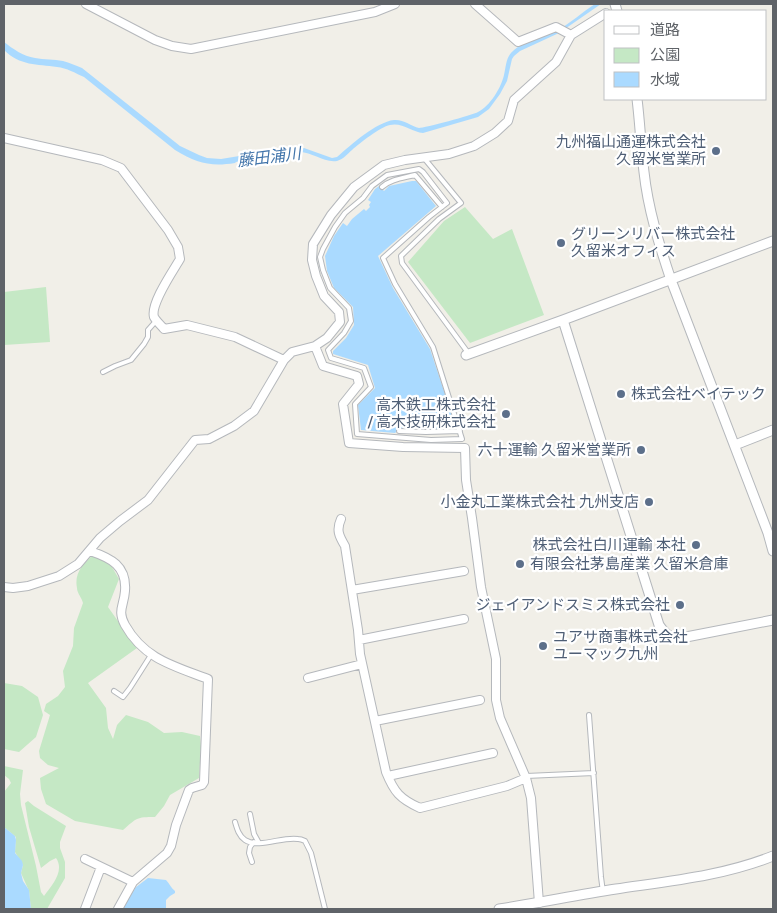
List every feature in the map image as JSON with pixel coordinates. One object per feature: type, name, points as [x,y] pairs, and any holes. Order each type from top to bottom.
[{"type":"street","points":[[86,4],[155,40],[172,46],[191,49],[375,12],[395,4]]},
{"type":"street","points":[[475,4],[518,42],[556,27],[568,33]]},
{"type":"street","points":[[4,587],[28,586],[59,576],[78,564],[100,538],[148,500],[195,440],[209,439],[234,426],[254,412],[284,360],[292,352],[315,346],[327,338],[340,322],[339,312],[324,296],[316,276],[312,260],[314,244],[331,215],[354,187],[384,165],[449,154],[474,146],[495,133],[508,121],[514,100],[556,62],[568,33],[604,13]]},
{"type":"street","points":[[637,100],[648,202],[657,238],[671,280],[768,533],[773,551]]},
{"type":"street","points":[[4,138],[102,160],[121,168],[168,230],[178,247],[180,260],[162,288],[153,311],[154,319],[164,329],[187,325],[235,337],[284,360]]},
{"type":"street","points":[[468,354],[773,241]]},
{"type":"street","points":[[564,320],[659,626],[670,637],[681,638],[773,620]]},
{"type":"street","points":[[315,346],[323,366],[357,376],[359,384],[343,404],[349,443],[403,447],[465,448],[466,480],[481,587],[496,659],[496,700],[500,718],[526,777],[531,798],[535,905]]},
{"type":"street","points":[[735,445],[773,430]]},
{"type":"street","points":[[341,519],[338,526],[340,538],[345,546],[360,654],[388,776],[394,789],[409,803],[420,808],[507,786],[526,777]]},
{"type":"street","points":[[90,551],[112,560],[120,569],[124,579],[125,591],[120,611],[125,624],[136,640],[152,655],[208,679],[204,782],[202,785],[189,790],[167,853],[133,882],[118,909]]},
{"type":"street","points":[[352,590],[464,571]]},
{"type":"street","points":[[359,640],[464,619]]},
{"type":"street","points":[[308,678],[362,664]]},
{"type":"street","points":[[375,721],[480,700]]},
{"type":"street","points":[[388,776],[494,753]]},
{"type":"street","points":[[499,909],[535,905],[603,892],[690,879],[754,864],[773,856]]},
{"type":"street","points":[[84,859],[133,882]]},
{"type":"street","points":[[85,909],[101,867]]},
{"type":"lane","points":[[424,158],[461,203],[439,219],[401,256],[402,263],[468,354]]},
{"type":"lane","points":[[419,169],[424,172],[447,203],[383,258],[395,284],[432,347],[460,431],[462,439],[431,440],[357,434],[355,404],[371,387],[364,368],[331,358],[328,350],[344,334],[351,321],[349,308],[330,288],[320,257],[323,248],[345,213],[386,175],[419,169]]},
{"type":"lane","points":[[382,187],[393,180],[415,175],[442,207]]},
{"type":"lane","points":[[103,372],[131,360],[144,344],[148,337],[148,330],[156,320]]},
{"type":"lane","points":[[400,431],[460,431]]},
{"type":"lane","points":[[114,691],[123,697],[152,655]]},
{"type":"lane","points":[[590,715],[603,892]]},
{"type":"lane","points":[[526,777],[594,773]]},
{"type":"lane","points":[[250,814],[257,843]]},
{"type":"lane","points":[[235,822],[238,832],[244,840],[257,843],[296,838],[305,841],[311,853],[325,909]]},
{"type":"lane","points":[[252,862],[249,853],[250,847],[257,843]]},
{"type":"green space","points":[[465,207],[493,239],[512,229],[544,315],[470,343],[408,262],[444,221]]},
{"type":"green space","points":[[46,287],[50,342],[4,345],[4,292]]},
{"type":"green space","points":[[93,555],[109,562],[119,579],[108,607],[137,648],[88,683],[106,708],[108,728],[113,739],[117,725],[126,715],[148,722],[164,733],[182,732],[200,736],[199,778],[170,795],[155,817],[137,819],[123,830],[75,821],[46,804],[41,789],[40,778],[59,768],[48,765],[40,758],[39,751],[50,715],[44,711],[46,704],[58,696],[65,687],[63,671],[73,646],[74,628],[83,603],[77,590],[78,573]]},
{"type":"green space","points":[[4,683],[22,686],[38,697],[43,715],[36,737],[19,752],[4,749]]},
{"type":"green space","points":[[4,766],[23,770],[20,794],[21,805],[41,892],[44,896],[56,878],[59,868],[58,863],[56,858],[41,868],[29,827],[25,803],[28,801],[66,826],[60,842],[65,862],[65,878],[47,909],[31,909],[29,891],[21,873],[23,865],[15,852],[16,837],[4,827],[4,792],[11,783],[4,775]]},
{"type":"water","points":[[595,4],[601,4],[559,33],[520,51],[514,56],[507,81],[500,94],[489,109],[478,117],[423,133],[399,125],[390,125],[370,136],[344,158],[337,161],[327,160],[305,152],[292,152],[226,164],[211,164],[197,161],[175,150],[84,77],[64,68],[23,62],[4,50],[4,42],[26,56],[63,61],[82,68],[180,146],[207,158],[221,159],[269,151],[304,148],[332,158],[337,157],[364,135],[387,122],[401,121],[419,128],[478,112],[487,106],[498,91],[508,59],[517,47],[558,30]]},
{"type":"water","points":[[416,181],[436,206],[378,256],[393,288],[430,349],[456,427],[433,429],[400,428],[395,433],[361,430],[358,405],[375,388],[368,365],[333,354],[333,351],[346,338],[354,325],[353,307],[334,288],[327,271],[325,256],[334,236],[343,223],[347,226],[364,209],[366,211],[370,207],[371,202],[368,200],[375,189],[383,183],[386,187],[384,191],[389,186]]},
{"type":"water","points":[[4,827],[15,836],[15,853],[22,861],[21,873],[23,881],[29,890],[31,909],[4,909]]},
{"type":"water","points":[[148,878],[166,880],[175,891],[166,900],[166,909],[121,909],[136,887]]},
{"type":"place","name":"九州福山通運株式会社 久留米営業所","points":[[716,151]]},
{"type":"place","name":"グリーンリバー株式会社 久留米オフィス","points":[[561,243]]},
{"type":"place","name":"株式会社ベイテック","points":[[621,394]]},
{"type":"place","name":"高木鉄工株式会社 / 高木技研株式会社","points":[[506,414]]},
{"type":"place","name":"六十運輸 久留米営業所","points":[[641,450]]},
{"type":"place","name":"小金丸工業株式会社 九州支店","points":[[649,502]]},
{"type":"place","name":"株式会社白川運輸 本社","points":[[696,545]]},
{"type":"place","name":"有限会社茅島産業 久留米倉庫","points":[[520,564]]},
{"type":"place","name":"ジェイアンドスミス株式会社","points":[[680,605]]},
{"type":"place","name":"ユアサ商事株式会社 ユーマック九州","points":[[543,646]]},
{"type":"water label","name":"藤田浦川","points":[[269,157]]}]
